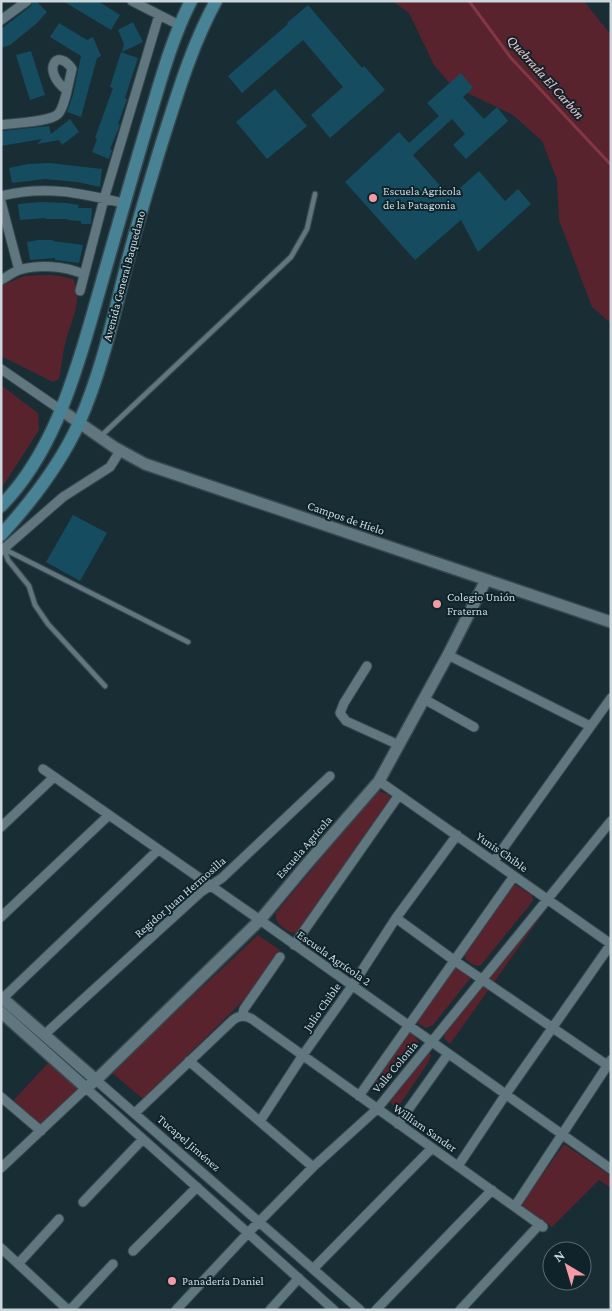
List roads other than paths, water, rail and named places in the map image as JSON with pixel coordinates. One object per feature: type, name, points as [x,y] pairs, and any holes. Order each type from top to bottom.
[{"type":"main road","name":"Avenida General Baquedano","points":[[1,506],[27,474],[47,440],[73,380],[172,44],[191,1]]},
{"type":"main road","name":"Avenida General Baquedano","points":[[1,534],[21,513],[53,471],[79,423],[104,353],[136,226],[175,101],[204,22],[216,1]]},
{"type":"street","points":[[1,20],[27,1]]},
{"type":"street","points":[[132,1],[180,25]]},
{"type":"street","points":[[80,291],[104,199],[159,16]]},
{"type":"street","points":[[1,125],[51,119],[59,113],[66,90]]},
{"type":"street","points":[[1,196],[45,190],[76,193],[124,203]]},
{"type":"street","points":[[1,202],[19,270]]},
{"type":"street","points":[[1,280],[19,270],[46,266],[71,269],[83,274]]},
{"type":"street","points":[[1,369],[61,410]]},
{"type":"street","name":"Campos de Hielo","points":[[61,410],[120,451],[155,468],[611,622]]},
{"type":"street","points":[[2,550],[63,497],[110,467],[120,451]]},
{"type":"street","name":"Escuela Agrícola","points":[[86,1088],[260,920],[379,781],[448,655],[486,580]]},
{"type":"street","points":[[448,655],[590,726]]},
{"type":"street","points":[[367,666],[344,703],[340,713],[346,721],[399,745]]},
{"type":"street","points":[[494,861],[611,698]]},
{"type":"street","points":[[424,699],[474,727]]},
{"type":"street","name":"Escuela Agrícola 2","points":[[43,769],[611,1168]]},
{"type":"street","name":"Regidor Juan Hermosilla","points":[[44,1035],[201,892],[210,887],[330,776]]},
{"type":"street","points":[[1,827],[54,777]]},
{"type":"street","name":"Yunis Chible","points":[[379,781],[611,944]]},
{"type":"street","points":[[294,945],[399,795]]},
{"type":"street","points":[[1,917],[109,815]]},
{"type":"street","name":"Valle Colonia","points":[[176,1310],[313,1167],[376,1109],[611,821]]},
{"type":"street","name":"Julio Chible","points":[[260,1121],[396,918],[457,835]]},
{"type":"street","points":[[2,998],[158,850]]},
{"type":"street","name":"Valle Colonia","points":[[359,1096],[514,876]]},
{"type":"street","points":[[396,918],[552,1028],[609,1063],[515,1206]]},
{"type":"street","points":[[458,1166],[611,944]]},
{"type":"street","points":[[134,1113],[233,1020],[242,1016],[244,1008],[280,957]]},
{"type":"street","name":"Tucapel Jiménez","points":[[2,998],[360,1310]]},
{"type":"street","points":[[1,1012],[334,1310]]},
{"type":"street","name":"William Sander","points":[[242,1016],[252,1019],[542,1226],[460,1310]]},
{"type":"street","points":[[398,1124],[448,1054]]},
{"type":"street","points":[[189,1062],[313,1167]]},
{"type":"street","points":[[1,1168],[86,1088]]},
{"type":"street","points":[[1,1097],[41,1131]]},
{"type":"street","points":[[83,1202],[143,1139]]},
{"type":"street","points":[[313,1269],[432,1148]]},
{"type":"street","points":[[133,1251],[196,1187]]},
{"type":"street","points":[[376,1310],[492,1190]]},
{"type":"street","points":[[18,1264],[60,1219]]},
{"type":"street","points":[[1,1248],[69,1310],[113,1264]]},
{"type":"street","points":[[270,1310],[299,1278]]},
{"type":"lane","points":[[100,438],[291,257],[308,229],[314,194]]},
{"type":"lane","points":[[2,550],[188,642]]},
{"type":"lane","points":[[2,550],[29,586],[35,605],[48,624],[106,686]]},
{"type":"waterway","name":"Quebrada El Carbón","points":[[469,1],[511,58],[611,165]]},
{"type":"place","name":"Escuela Agricola de la Patagonia","points":[[373,198]]},
{"type":"place","name":"Colegio Unión Fraterna","points":[[437,604]]},
{"type":"place","name":"Panadería Daniel","points":[[172,1281]]}]
